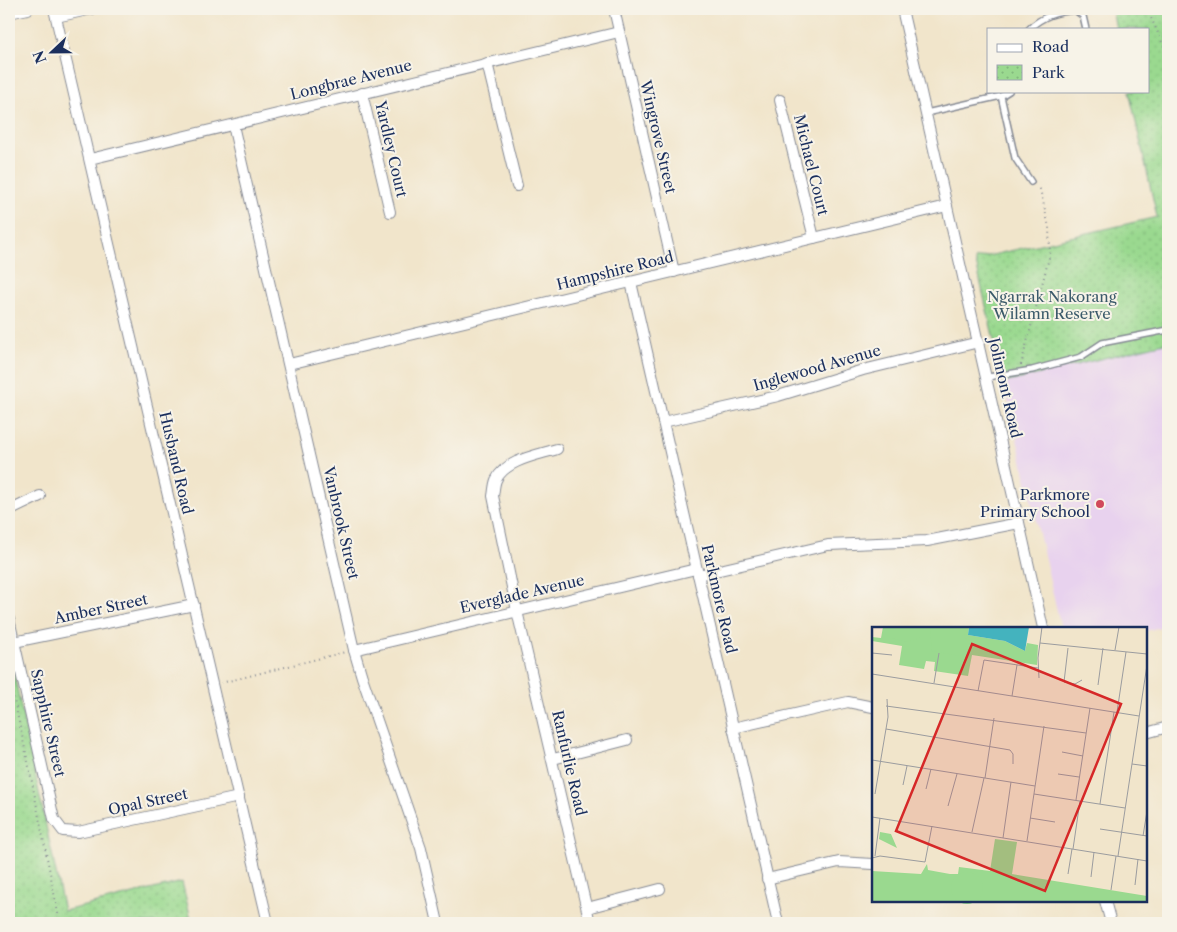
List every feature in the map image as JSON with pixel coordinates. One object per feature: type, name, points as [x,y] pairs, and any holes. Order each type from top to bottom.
[{"type":"street","points":[[9,13],[28,9]]},
{"type":"street","points":[[55,13],[92,9]]},
{"type":"street","name":"Wingrove Street","points":[[614,9],[674,272]]},
{"type":"street","name":"Jolimont Road","points":[[902,9],[988,377],[1043,627]]},
{"type":"street","name":"Husband Road","points":[[55,13],[268,923]]},
{"type":"street","name":"Longbrae Avenue","points":[[90,159],[619,32]]},
{"type":"street","points":[[487,63],[517,186]]},
{"type":"street","name":"Yardley Court","points":[[362,93],[390,212]]},
{"type":"street","name":"Michael Court","points":[[780,100],[814,238]]},
{"type":"street","name":"Vanbrook Street","points":[[233,125],[354,650],[420,848],[438,923]]},
{"type":"street","name":"Hampshire Road","points":[[289,364],[947,206]]},
{"type":"street","name":"Parkmore Road","points":[[631,282],[778,923]]},
{"type":"street","name":"Inglewood Avenue","points":[[663,422],[778,396],[863,370],[979,342]]},
{"type":"street","name":"Ranfurlie Road","points":[[557,449],[524,459],[503,470],[496,480],[493,496],[517,611],[590,923]]},
{"type":"street","points":[[9,511],[40,496]]},
{"type":"street","name":"Everglade Avenue","points":[[354,650],[517,611],[828,545],[927,541],[1019,523]]},
{"type":"street","name":"Amber Street","points":[[14,642],[194,605]]},
{"type":"street","name":"Sapphire Street","points":[[9,618],[54,819],[63,831]]},
{"type":"street","points":[[733,728],[848,702],[872,707]]},
{"type":"street","points":[[1147,733],[1168,727]]},
{"type":"street","points":[[553,759],[627,740]]},
{"type":"street","name":"Opal Street","points":[[63,831],[78,832],[239,797]]},
{"type":"street","points":[[767,879],[840,862],[872,864]]},
{"type":"street","points":[[586,908],[660,889]]},
{"type":"street","points":[[1105,902],[1110,923]]},
{"type":"lane","points":[[1030,28],[1036,22],[1057,12],[1075,10],[1083,16],[1086,28]]},
{"type":"lane","points":[[926,113],[1001,96],[1007,92]]},
{"type":"lane","points":[[1001,96],[1015,158],[1031,182]]},
{"type":"lane","points":[[988,377],[1019,372],[1081,357],[1102,343],[1168,330]]},
{"type":"path","points":[[1147,9],[1168,56]]},
{"type":"path","points":[[1019,372],[1050,254],[1049,226],[1039,185],[1031,182]]},
{"type":"path","points":[[212,685],[354,650]]},
{"type":"path","points":[[9,678],[60,923]]},
{"type":"shaded area","name":"Parkmore Primary School","points":[[1168,342],[1168,625],[1147,631],[1147,627],[1061,627],[1004,383]]},
{"type":"green space","name":"Ngarrak Nakorang Wilamn Reserve","points":[[1112,9],[1168,9],[1168,342],[1004,383],[975,259],[1157,217],[1129,92],[1150,92],[1150,28],[1116,28]]},
{"type":"green space","points":[[9,650],[64,911],[182,882],[192,923],[9,923]]},
{"type":"place","name":"Parkmore Primary School","points":[[1100,504]]}]
